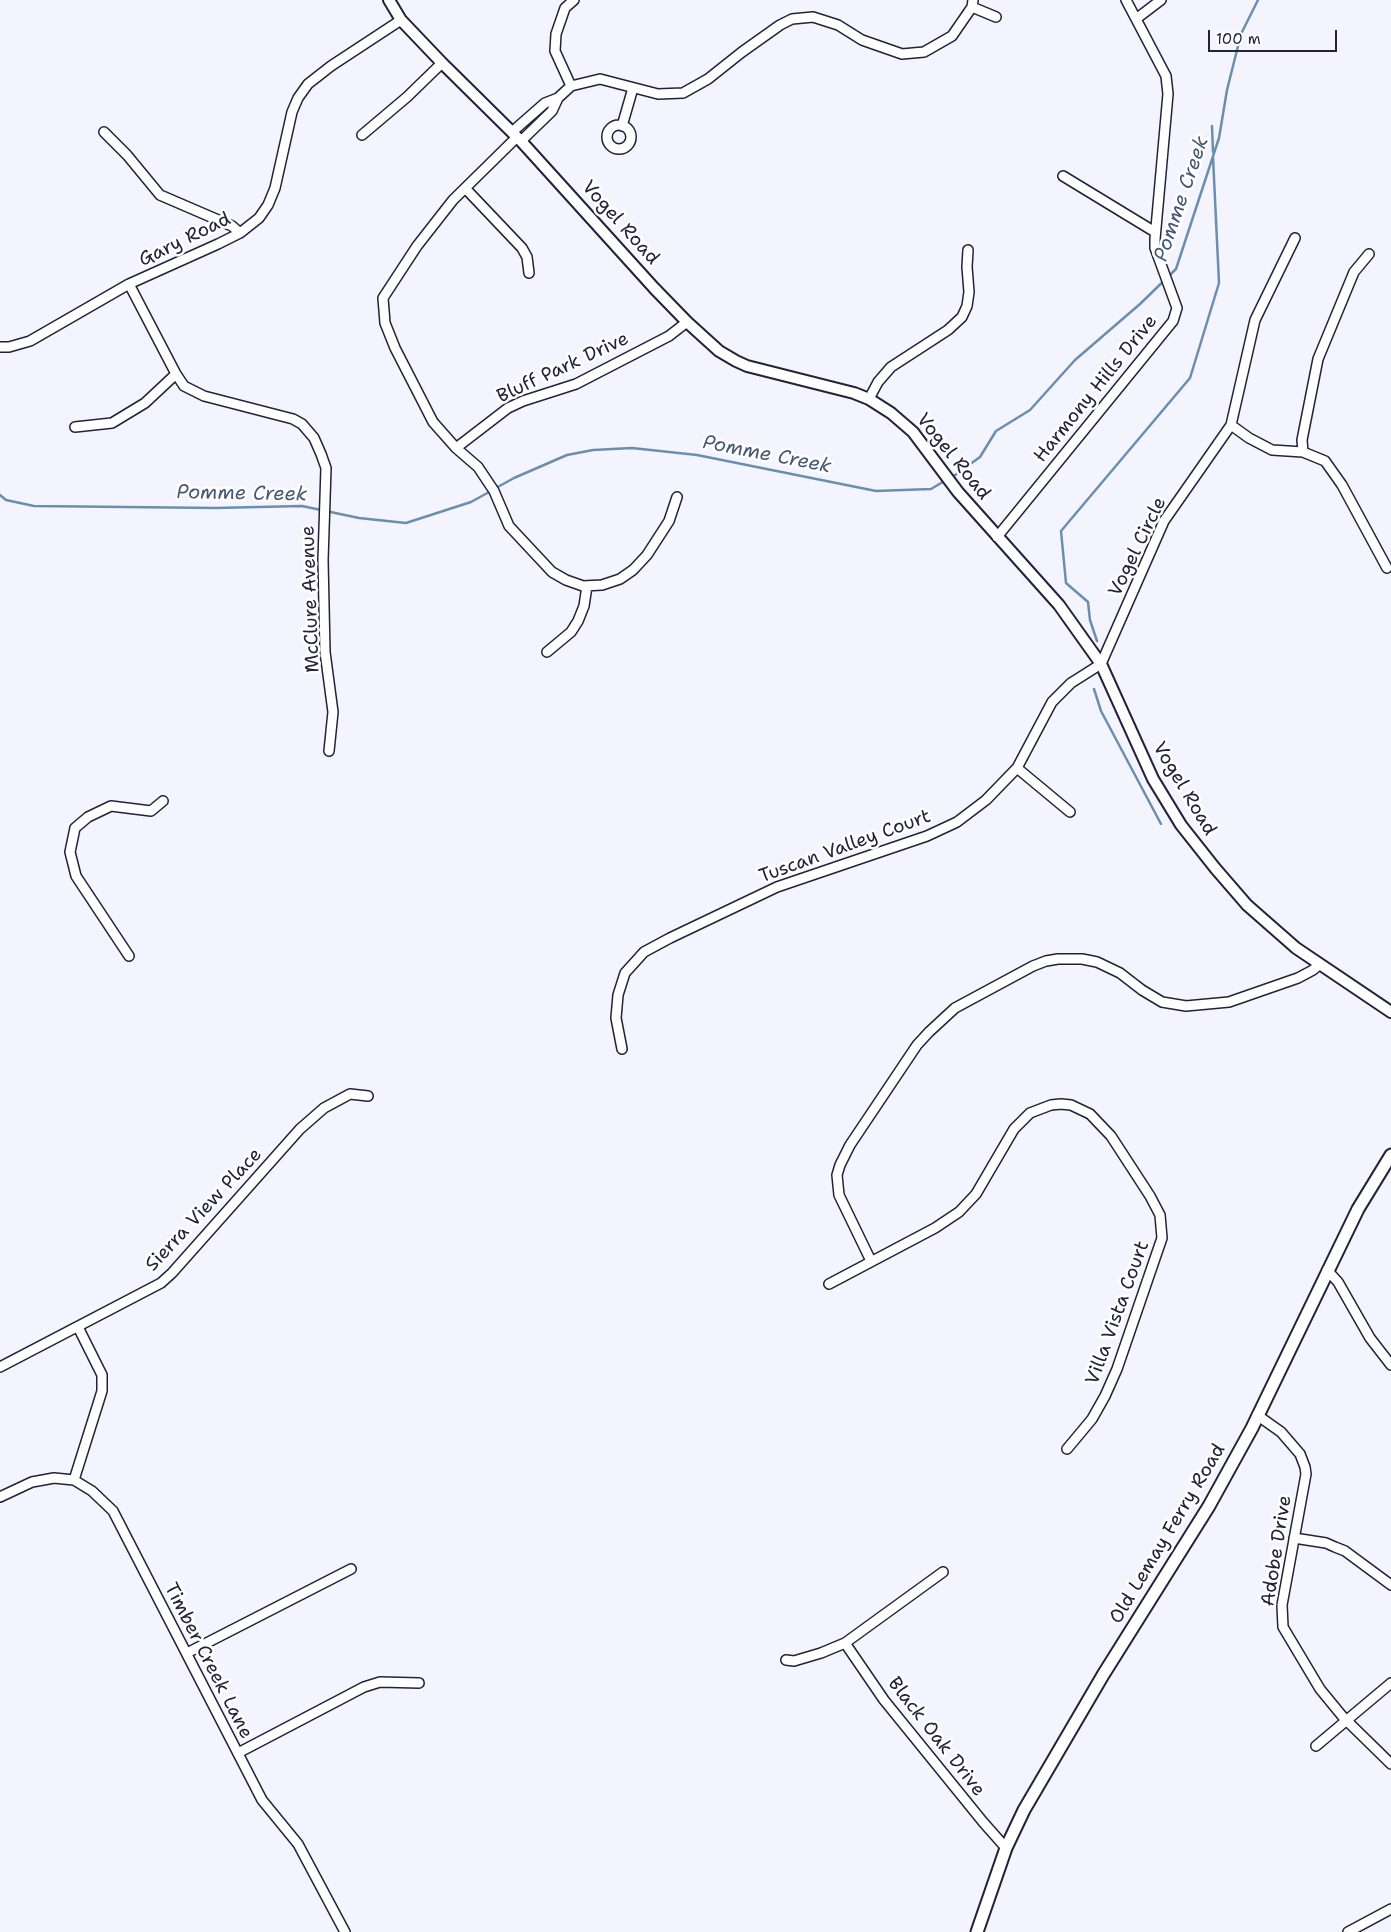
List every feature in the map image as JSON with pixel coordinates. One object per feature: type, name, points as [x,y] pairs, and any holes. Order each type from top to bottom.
[{"type":"main road","name":"Old Lemay Ferry Road","points":[[977,1932],[1006,1848],[1024,1810],[1108,1666],[1209,1506],[1257,1415],[1358,1209],[1391,1155]]},
{"type":"street","name":"Vogel Road","points":[[389,0],[401,20],[517,137],[687,322],[718,351],[736,361],[854,393],[869,399],[901,420],[927,449],[958,492],[1059,605],[1100,664],[1153,779],[1181,825],[1214,868],[1247,905],[1296,948],[1391,1012]]},
{"type":"street","points":[[571,86],[555,51],[556,34],[565,8],[574,0]]},
{"type":"street","name":"Harmony Hills Drive","points":[[997,537],[1173,321],[1177,308],[1155,248],[1168,94],[1166,76],[1126,0]]},
{"type":"street","points":[[1136,19],[1161,0]]},
{"type":"street","points":[[677,497],[669,521],[646,555],[633,570],[620,579],[602,585],[587,586],[566,580],[552,572],[509,526],[494,490],[478,466],[456,448],[433,422],[395,348],[385,323],[382,298],[418,246],[465,188],[517,137],[544,103],[558,98],[571,86],[600,79],[658,94],[683,93],[708,79],[742,52],[780,25],[792,19],[813,17],[838,25],[862,40],[902,54],[924,52],[952,36],[972,4],[996,17]]},
{"type":"street","name":"Gary Road","points":[[0,347],[9,347],[30,341],[130,284],[240,233],[259,218],[268,205],[275,188],[292,112],[298,98],[308,84],[330,66],[401,20]]},
{"type":"street","points":[[362,135],[442,63]]},
{"type":"street","points":[[622,126],[633,88]]},
{"type":"street","points":[[104,132],[128,155],[160,195],[232,226],[240,233]]},
{"type":"street","points":[[1063,176],[1155,232]]},
{"type":"street","points":[[465,188],[522,248],[527,257],[529,273]]},
{"type":"street","name":"Vogel Circle","points":[[1100,664],[1164,521],[1231,425],[1255,320],[1295,238]]},
{"type":"street","points":[[869,399],[878,382],[891,367],[948,330],[962,317],[967,306],[969,292],[968,250]]},
{"type":"street","points":[[1303,452],[1302,440],[1318,359],[1354,272],[1369,254]]},
{"type":"street","name":"McClure Avenue","points":[[130,284],[184,386],[204,396],[293,419],[302,424],[314,438],[321,454],[326,468],[323,560],[324,652],[333,712],[329,751]]},
{"type":"street","name":"Bluff Park Drive","points":[[456,448],[508,408],[576,384],[669,336],[687,322]]},
{"type":"street","points":[[75,427],[112,422],[145,403],[176,374]]},
{"type":"street","points":[[1231,425],[1249,438],[1272,450],[1303,452],[1324,461],[1342,485],[1387,568]]},
{"type":"street","points":[[547,652],[562,641],[578,622],[584,606],[587,586]]},
{"type":"street","name":"Tuscan Valley Court","points":[[622,1049],[616,1018],[618,995],[625,973],[644,952],[777,887],[927,836],[956,822],[986,800],[1017,768],[1052,702],[1072,683],[1100,664]]},
{"type":"street","points":[[1017,768],[1070,812]]},
{"type":"street","points":[[129,956],[76,876],[70,852],[75,828],[88,817],[112,806],[151,811],[163,801]]},
{"type":"street","points":[[870,1261],[839,1195],[838,1175],[840,1165],[850,1145],[918,1045],[955,1008],[1033,966],[1058,959],[1082,959],[1097,962],[1120,974],[1151,997],[1162,1002],[1186,1006],[1229,1002],[1298,978],[1320,964]]},
{"type":"street","name":"Sierra View Place","points":[[0,1367],[161,1283],[300,1129],[324,1108],[350,1094],[368,1096]]},
{"type":"street","name":"Villa Vista Court","points":[[829,1284],[935,1228],[959,1212],[976,1194],[1014,1129],[1030,1113],[1051,1105],[1061,1104],[1081,1109],[1097,1120],[1111,1136],[1156,1206],[1160,1216],[1162,1238],[1130,1332],[1105,1396],[1092,1419],[1067,1449]]},
{"type":"street","points":[[1327,1270],[1338,1282],[1370,1338],[1391,1365]]},
{"type":"street","points":[[74,1480],[102,1391],[102,1375],[78,1327]]},
{"type":"street","name":"Adobe Drive","points":[[1257,1415],[1281,1432],[1300,1454],[1306,1466],[1282,1605],[1283,1627],[1320,1689],[1346,1720],[1391,1764]]},
{"type":"street","name":"Timber Creek Lane","points":[[0,1498],[32,1482],[54,1478],[74,1480],[92,1490],[113,1511],[262,1800],[298,1844],[345,1932]]},
{"type":"street","points":[[1294,1538],[1326,1543],[1345,1551],[1391,1585]]},
{"type":"street","points":[[187,1653],[351,1569]]},
{"type":"street","points":[[786,1660],[794,1661],[845,1643],[943,1572]]},
{"type":"street","name":"Black Oak Drive","points":[[845,1643],[884,1700],[1006,1848]]},
{"type":"street","points":[[238,1753],[364,1687],[380,1682],[419,1683]]},
{"type":"street","points":[[1316,1746],[1391,1682]]},
{"type":"street","points":[[1348,1932],[1391,1909]]},
{"type":"waterway","name":"Pomme Creek","points":[[951,478],[980,457],[996,431],[1030,410],[1075,360],[1140,304],[1176,269],[1219,138],[1227,90],[1241,34],[1258,0]]},
{"type":"waterway","points":[[1212,126],[1213,152]]},
{"type":"waterway","points":[[1097,641],[1090,620],[1088,602],[1066,583],[1061,531],[1190,378],[1219,283],[1213,157]]},
{"type":"waterway","name":"Pomme Creek","points":[[496,488],[567,455],[593,450],[632,448],[697,455],[876,491],[931,489],[946,480]]},
{"type":"waterway","name":"Pomme Creek","points":[[0,495],[6,500],[34,506],[216,508],[302,506],[359,518],[406,523],[471,502],[491,491]]},
{"type":"waterway","points":[[1094,689],[1101,711],[1161,824]]}]
